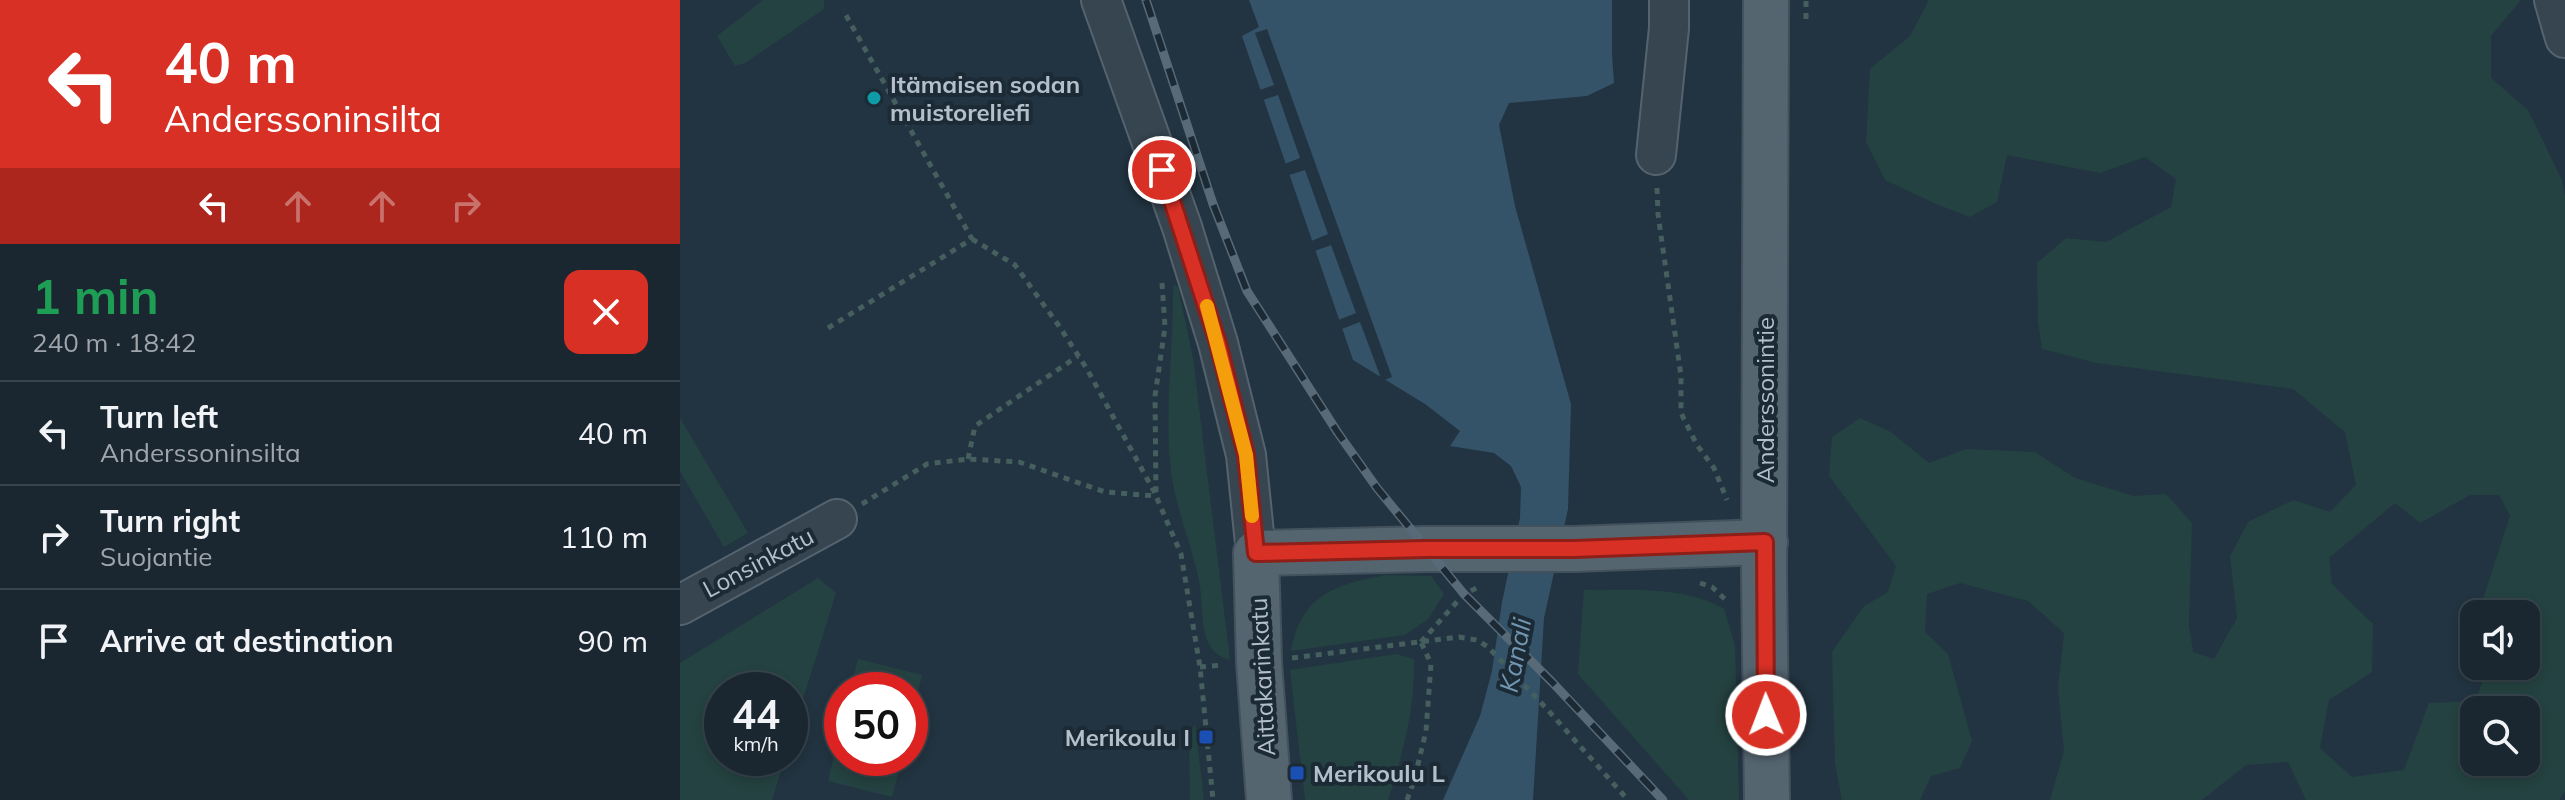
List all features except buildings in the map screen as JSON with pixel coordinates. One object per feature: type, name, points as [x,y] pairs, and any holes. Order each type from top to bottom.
[{"type":"main road","name":"Anderssonintie","points":[[1766,0],[1755,542],[1767,800]]},
{"type":"main road","points":[[1256,553],[1426,549],[1497,565],[1574,549],[1755,542]]},
{"type":"main road","name":"Aittakarinkatu","points":[[1256,553],[1259,662],[1269,800]]},
{"type":"street","points":[[1101,0],[1182,227],[1218,343],[1246,455],[1256,553]]},
{"type":"street","points":[[1656,155],[1669,0]]},
{"type":"street","points":[[2554,0],[2565,38]]},
{"type":"street","name":"Lonsinkatu","points":[[680,605],[837,519]]},
{"type":"path","points":[[843,10],[972,239],[1015,265],[1059,326],[1156,496],[1181,554],[1200,667],[1213,800]]},
{"type":"path","points":[[1656,155],[1658,214],[1681,376],[1681,413],[1755,542]]},
{"type":"path","points":[[828,328],[972,239]]},
{"type":"path","points":[[1156,496],[1155,396],[1165,327],[1162,273]]},
{"type":"path","points":[[968,459],[975,426],[1078,356]]},
{"type":"path","points":[[837,519],[927,464],[968,459],[1019,462],[1105,492],[1156,496]]},
{"type":"path","points":[[1421,642],[1464,594],[1497,565]]},
{"type":"path","points":[[1699,582],[1712,587],[1735,609]]},
{"type":"path","points":[[1200,667],[1459,637],[1477,640],[1488,647],[1547,709],[1628,800]]},
{"type":"path","points":[[1407,800],[1426,731],[1431,664],[1421,642]]},
{"type":"green space","points":[[763,0],[824,0],[824,9],[745,63],[735,66],[717,36]]},
{"type":"green space","points":[[1929,0],[2521,0],[2491,36],[2491,78],[2528,110],[2562,180],[2565,196],[2565,791],[2559,800],[2306,800],[2288,762],[2246,765],[2202,800],[2050,800],[2064,751],[2058,688],[2064,633],[2028,601],[1960,583],[1927,594],[1925,632],[1948,654],[1972,741],[1960,768],[1931,776],[1920,800],[1842,800],[1835,763],[1832,652],[1864,606],[1888,592],[1896,566],[1829,476],[1832,437],[1860,418],[1891,432],[1929,463],[1966,449],[2035,452],[2075,478],[2134,496],[2166,494],[2192,523],[2189,625],[2193,652],[2214,659],[2237,618],[2230,556],[2248,522],[2293,500],[2330,512],[2356,485],[2345,432],[2293,389],[2097,363],[2042,349],[2037,263],[2066,238],[2106,242],[2171,207],[2176,179],[2145,157],[2100,173],[2007,155],[1997,202],[1970,217],[1885,180],[1866,142],[1870,69],[1910,36]],"holes":[[[2470,495],[2499,495],[2510,516],[2483,600],[2540,600],[2540,680],[2483,680],[2477,696],[2540,696],[2540,776],[2460,776],[2460,702],[2429,703],[2404,770],[2352,777],[2320,748],[2329,700],[2372,672],[2373,624],[2332,584],[2329,558],[2395,503],[2420,523]]]},
{"type":"green space","points":[[1173,284],[1178,287],[1193,358],[1230,660],[1211,648],[1206,638],[1199,581],[1172,477],[1168,418]]},
{"type":"green space","points":[[680,418],[748,533],[724,547],[680,471]]},
{"type":"green space","points":[[1385,575],[1431,576],[1444,594],[1428,619],[1405,635],[1291,651],[1303,616],[1323,595],[1351,583]]},
{"type":"green space","points":[[818,578],[836,593],[808,683],[808,672],[704,672],[704,776],[779,776],[772,800],[680,800],[680,663]]},
{"type":"green space","points":[[1584,590],[1674,593],[1708,601],[1724,609],[1735,646],[1739,800],[1689,800],[1578,674]]},
{"type":"green space","points":[[1396,654],[1414,659],[1414,677],[1407,731],[1388,800],[1305,800],[1290,670]]},
{"type":"green space","points":[[858,659],[910,672],[855,672]]},
{"type":"green space","points":[[1195,724],[1204,800],[1190,800],[1189,734]]},
{"type":"green space","points":[[829,776],[897,776],[892,797],[828,781]]},
{"type":"water","name":"Kanali","points":[[1249,0],[1612,0],[1614,83],[1587,96],[1509,103],[1499,125],[1515,206],[1571,404],[1568,509],[1544,618],[1533,800],[1443,800],[1480,716],[1492,671],[1502,602],[1520,518],[1521,487],[1511,466],[1494,453],[1450,446],[1460,431],[1425,404],[1353,360],[1242,36],[1259,27]]},
{"type":"pier","points":[[1267,29],[1392,377],[1382,381],[1360,322],[1339,330],[1336,321],[1356,313],[1331,245],[1312,252],[1309,242],[1328,234],[1305,170],[1286,176],[1282,165],[1300,158],[1278,95],[1260,101],[1257,91],[1274,85],[1255,33]]},
{"type":"railway","points":[[1146,0],[1213,204],[1247,291],[1338,433],[1377,488],[1464,594],[1663,800]]},
{"type":"slow traffic","points":[[1207,306],[1246,455],[1252,516]]},
{"type":"place","name":"Itämaisen sodan muistoreliefi","points":[[874,98]]},
{"type":"place","name":"Merikoulu I","points":[[1206,737]]},
{"type":"place","name":"Merikoulu L","points":[[1297,773]]},
{"type":"route","points":[[1162,170],[1218,343],[1246,455],[1256,553],[1574,549],[1765,542],[1766,715]]}]
